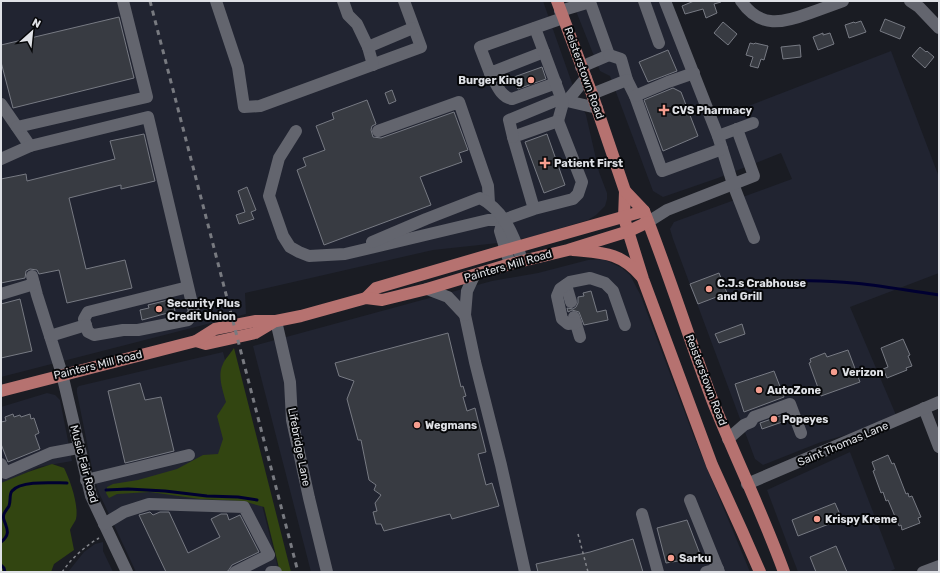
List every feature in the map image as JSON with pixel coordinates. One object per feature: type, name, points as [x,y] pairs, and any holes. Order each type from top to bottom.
[{"type":"main road","name":"Reisterstown Road","points":[[560,10],[592,94],[625,191],[646,217],[705,380],[784,572]]},
{"type":"main road","name":"Reisterstown Road","points":[[625,191],[624,218],[643,279],[712,464],[760,572]]},
{"type":"main road","name":"Painters Mill Road","points":[[366,298],[376,288],[512,248],[624,218],[646,217]]},
{"type":"main road","name":"Painters Mill Road","points":[[1,391],[62,374],[196,341],[215,329],[256,321],[276,321],[301,316],[366,298],[382,300],[427,289],[474,276],[522,260],[568,250],[629,231],[646,217]]},
{"type":"main road","points":[[568,250],[606,253],[615,256],[631,266],[643,279]]},
{"type":"street","points":[[17,127],[147,97],[122,1]]},
{"type":"street","points":[[216,1],[238,67],[244,107],[260,106],[421,47],[404,1]]},
{"type":"street","points":[[343,1],[348,15],[357,24],[368,47],[373,65]]},
{"type":"street","points":[[644,1],[659,43]]},
{"type":"street","points":[[664,1],[718,136],[733,184],[754,238]]},
{"type":"street","points":[[741,1],[747,9],[769,22],[792,20],[843,1]]},
{"type":"street","points":[[910,1],[919,7],[939,28]]},
{"type":"street","points":[[556,83],[512,99],[506,98],[490,74],[480,47],[535,28],[560,10],[590,2],[609,55]]},
{"type":"street","points":[[368,47],[413,28]]},
{"type":"street","points":[[535,28],[556,83],[565,102]]},
{"type":"street","points":[[490,74],[544,52]]},
{"type":"street","points":[[296,131],[279,158],[269,196],[283,236],[290,247],[309,256],[345,254],[488,220],[503,220],[534,209],[573,199],[578,194],[582,182],[558,121],[565,102],[584,72],[609,55]]},
{"type":"street","points":[[609,55],[621,59],[627,80],[635,96],[662,170],[722,149]]},
{"type":"street","points":[[635,96],[694,73]]},
{"type":"street","points":[[592,94],[627,80]]},
{"type":"street","points":[[378,131],[459,102],[488,186],[489,203]]},
{"type":"street","points":[[534,209],[509,120],[555,102],[565,102],[597,108]]},
{"type":"street","points":[[1,104],[30,146]]},
{"type":"street","points":[[1,159],[30,146],[148,117],[194,312],[188,320],[138,330],[123,330],[94,335],[88,332],[84,319],[88,312],[188,288]]},
{"type":"street","points":[[513,137],[558,121]]},
{"type":"street","points":[[718,136],[754,122]]},
{"type":"street","points":[[646,217],[754,176],[737,129]]},
{"type":"street","points":[[345,254],[426,219],[480,198],[489,203],[512,232],[510,264]]},
{"type":"street","points":[[512,248],[522,260]]},
{"type":"street","points":[[474,276],[467,291],[465,315],[475,362],[501,465],[524,572]]},
{"type":"street","points":[[580,337],[575,319],[568,324],[562,319],[558,306],[557,296],[560,289],[570,282],[590,278],[605,283],[613,291],[625,324]]},
{"type":"street","name":"Music Fair Road","points":[[1,294],[33,280],[62,374],[78,448],[91,496],[127,572]]},
{"type":"street","points":[[566,285],[571,302]]},
{"type":"street","points":[[427,289],[448,297],[465,315]]},
{"type":"street","name":"Lifebridge Lane","points":[[276,321],[290,382],[292,420],[327,572]]},
{"type":"street","points":[[50,336],[86,325]]},
{"type":"street","name":"Saint Thomas Lane","points":[[747,484],[939,402]]},
{"type":"street","points":[[728,439],[740,428],[751,422],[754,417],[790,404],[801,433]]},
{"type":"street","points":[[924,408],[939,447]]},
{"type":"street","points":[[1,464],[5,472],[51,453],[78,448]]},
{"type":"street","points":[[86,480],[189,455]]},
{"type":"street","points":[[690,500],[719,570],[706,572]]},
{"type":"street","points":[[106,528],[124,512],[149,504],[244,507],[269,555],[235,572]]},
{"type":"street","points":[[642,514],[658,572]]},
{"type":"street","points":[[924,572],[939,566]]},
{"type":"street","points":[[271,572],[276,572]]},
{"type":"path","points":[[62,572],[81,550],[106,528]]},
{"type":"path","points":[[578,534],[588,572]]},
{"type":"shaded area","points":[[1,1],[543,1],[574,89],[586,115],[599,172],[607,193],[605,206],[596,215],[588,220],[531,237],[498,243],[433,250],[245,293],[246,314],[1,377]]},
{"type":"shaded area","points":[[572,1],[670,1],[715,119],[891,51],[939,177],[939,273],[850,307],[896,415],[849,434],[821,442],[763,465],[755,459],[670,229],[674,222],[792,179],[781,153],[718,178],[663,197],[653,191],[610,76],[600,71]]},
{"type":"shaded area","points":[[603,259],[622,268],[630,275],[640,294],[694,437],[750,572],[311,572],[253,346],[492,281],[538,273],[588,260]]},
{"type":"shaded area","points":[[223,352],[279,572],[136,572],[99,493],[93,473],[77,388],[79,386]]},
{"type":"shaded area","points":[[47,393],[55,395],[60,400],[72,461],[38,467],[1,485],[1,407]]},
{"type":"shaded area","points":[[850,452],[895,569],[888,572],[798,572],[767,490]]},
{"type":"shaded area","points":[[103,542],[103,551],[113,572],[68,572],[84,552],[95,544]]},
{"type":"green space","points":[[234,348],[291,572],[280,572],[264,507],[243,501],[200,499],[150,492],[117,494],[109,498],[106,493],[107,487],[113,484],[138,480],[177,469],[203,455],[218,454],[223,439],[217,416],[226,402],[221,383],[221,368]]},
{"type":"green space","points":[[52,464],[64,468],[73,493],[77,513],[76,519],[70,530],[74,550],[54,564],[51,572],[1,572],[1,483]]},
{"type":"building","points":[[694,1],[721,2],[714,4],[717,13],[706,18],[703,9],[685,14],[682,6]]},
{"type":"building","points":[[119,17],[134,78],[13,108],[1,62],[1,45]]},
{"type":"building","points":[[885,19],[905,27],[900,39],[880,31]]},
{"type":"building","points":[[861,21],[866,32],[849,38],[845,25]]},
{"type":"building","points":[[723,22],[737,34],[728,45],[714,33]]},
{"type":"building","points":[[823,33],[823,35],[830,33],[834,44],[818,50],[813,37]]},
{"type":"building","points":[[750,43],[768,46],[764,60],[761,59],[758,68],[750,66],[753,57],[746,55]]},
{"type":"building","points":[[800,45],[801,57],[783,59],[781,47]]},
{"type":"building","points":[[920,47],[934,57],[925,68],[912,56]]},
{"type":"building","points":[[668,50],[677,71],[648,82],[639,62]]},
{"type":"building","name":"Burger King","points":[[542,67],[546,79],[518,89],[514,77]]},
{"type":"building","name":"CVS Pharmacy","points":[[673,88],[681,92],[698,136],[663,151],[644,100]]},
{"type":"building","points":[[392,90],[396,101],[389,104],[385,93]]},
{"type":"building","points":[[367,100],[376,124],[372,126],[371,130],[373,137],[381,138],[454,112],[468,150],[459,153],[462,162],[420,177],[431,205],[324,245],[297,170],[306,166],[303,158],[325,150],[316,126],[334,119],[332,113]]},
{"type":"building","points":[[144,134],[155,181],[121,189],[121,185],[69,198],[86,269],[125,260],[132,288],[67,303],[59,270],[39,274],[37,270],[30,269],[26,271],[25,278],[1,283],[1,179],[26,174],[27,181],[115,159],[110,141]]},
{"type":"building","name":"Patient First","points":[[547,134],[565,185],[544,193],[525,142]]},
{"type":"building","points":[[247,187],[256,210],[251,212],[254,219],[239,224],[236,215],[245,212],[238,191]]},
{"type":"building","name":"C.J.s Crabhouse and Grill","points":[[719,273],[727,293],[698,304],[690,284]]},
{"type":"building","points":[[591,291],[597,312],[606,310],[608,320],[584,325],[579,312],[572,310],[568,312],[567,308],[573,309],[576,307],[578,297],[584,296],[583,293]]},
{"type":"building","points":[[20,299],[32,351],[1,358],[1,304]]},
{"type":"building","name":"Security Plus Credit Union","points":[[172,299],[175,311],[142,320],[140,310],[149,308],[148,305]]},
{"type":"building","points":[[742,324],[745,334],[719,343],[715,334]]},
{"type":"building","name":"Wegmans","points":[[448,333],[461,387],[463,386],[466,396],[463,397],[467,411],[475,408],[486,452],[478,454],[486,485],[492,483],[499,506],[452,519],[450,514],[384,531],[381,524],[376,524],[373,512],[377,511],[375,503],[381,495],[374,490],[376,485],[369,480],[361,440],[358,440],[347,399],[354,381],[339,376],[335,363]]},
{"type":"building","points":[[903,339],[910,355],[908,356],[912,366],[906,368],[907,370],[887,378],[883,369],[888,367],[881,348]]},
{"type":"building","name":"Verizon","points":[[848,350],[860,382],[821,396],[809,363],[811,362],[810,359],[825,353],[827,357]]},
{"type":"building","name":"AutoZone","points":[[774,371],[784,397],[744,412],[735,384]]},
{"type":"building","points":[[140,383],[145,400],[161,397],[174,451],[125,463],[108,391]]},
{"type":"building","points":[[13,414],[14,417],[20,415],[21,417],[30,414],[31,419],[34,418],[39,433],[35,435],[40,449],[8,462],[1,444],[1,422],[6,421],[5,417]]},
{"type":"building","points":[[786,414],[788,420],[762,429],[760,423]]},
{"type":"building","points":[[888,455],[892,464],[894,463],[906,494],[908,493],[909,497],[912,496],[921,517],[918,518],[920,523],[902,530],[901,525],[899,526],[888,500],[886,501],[883,492],[881,493],[873,471],[875,470],[872,462]]},
{"type":"building","name":"Krispy Kreme","points":[[835,503],[842,519],[798,536],[792,520]]},
{"type":"building","points":[[150,512],[153,515],[160,512],[169,512],[188,553],[220,537],[211,519],[221,514],[227,514],[229,520],[240,515],[259,552],[232,565],[228,571],[225,572],[166,572],[139,515]]},
{"type":"building","points":[[687,520],[700,554],[690,557],[690,559],[666,563],[657,528]]},
{"type":"building","points":[[633,539],[643,572],[538,572],[536,564],[590,552]]},
{"type":"building","points":[[836,546],[847,572],[816,572],[810,557]]},
{"type":"waterway","points":[[796,281],[832,281],[939,295]]},
{"type":"waterway","points":[[1,542],[7,534],[4,516],[9,506],[12,491],[16,487],[30,484],[67,483]]},
{"type":"waterway","points":[[106,490],[128,489],[165,491],[257,500]]},
{"type":"waterway","points":[[1,565],[5,572]]},
{"type":"railway","points":[[150,1],[298,572]]},
{"type":"place","name":"Burger King","points":[[531,80]]},
{"type":"place","name":"CVS Pharmacy","points":[[664,110]]},
{"type":"place","name":"Patient First","points":[[545,163]]},
{"type":"place","name":"C.J.s Crabhouse and Grill","points":[[709,289]]},
{"type":"place","name":"Security Plus Credit Union","points":[[159,309]]},
{"type":"place","name":"Verizon","points":[[834,372]]},
{"type":"place","name":"AutoZone","points":[[759,390]]},
{"type":"place","name":"Popeyes","points":[[774,419]]},
{"type":"place","name":"Wegmans","points":[[417,425]]},
{"type":"place","name":"Krispy Kreme","points":[[817,519]]},
{"type":"place","name":"Sarku","points":[[671,558]]}]
